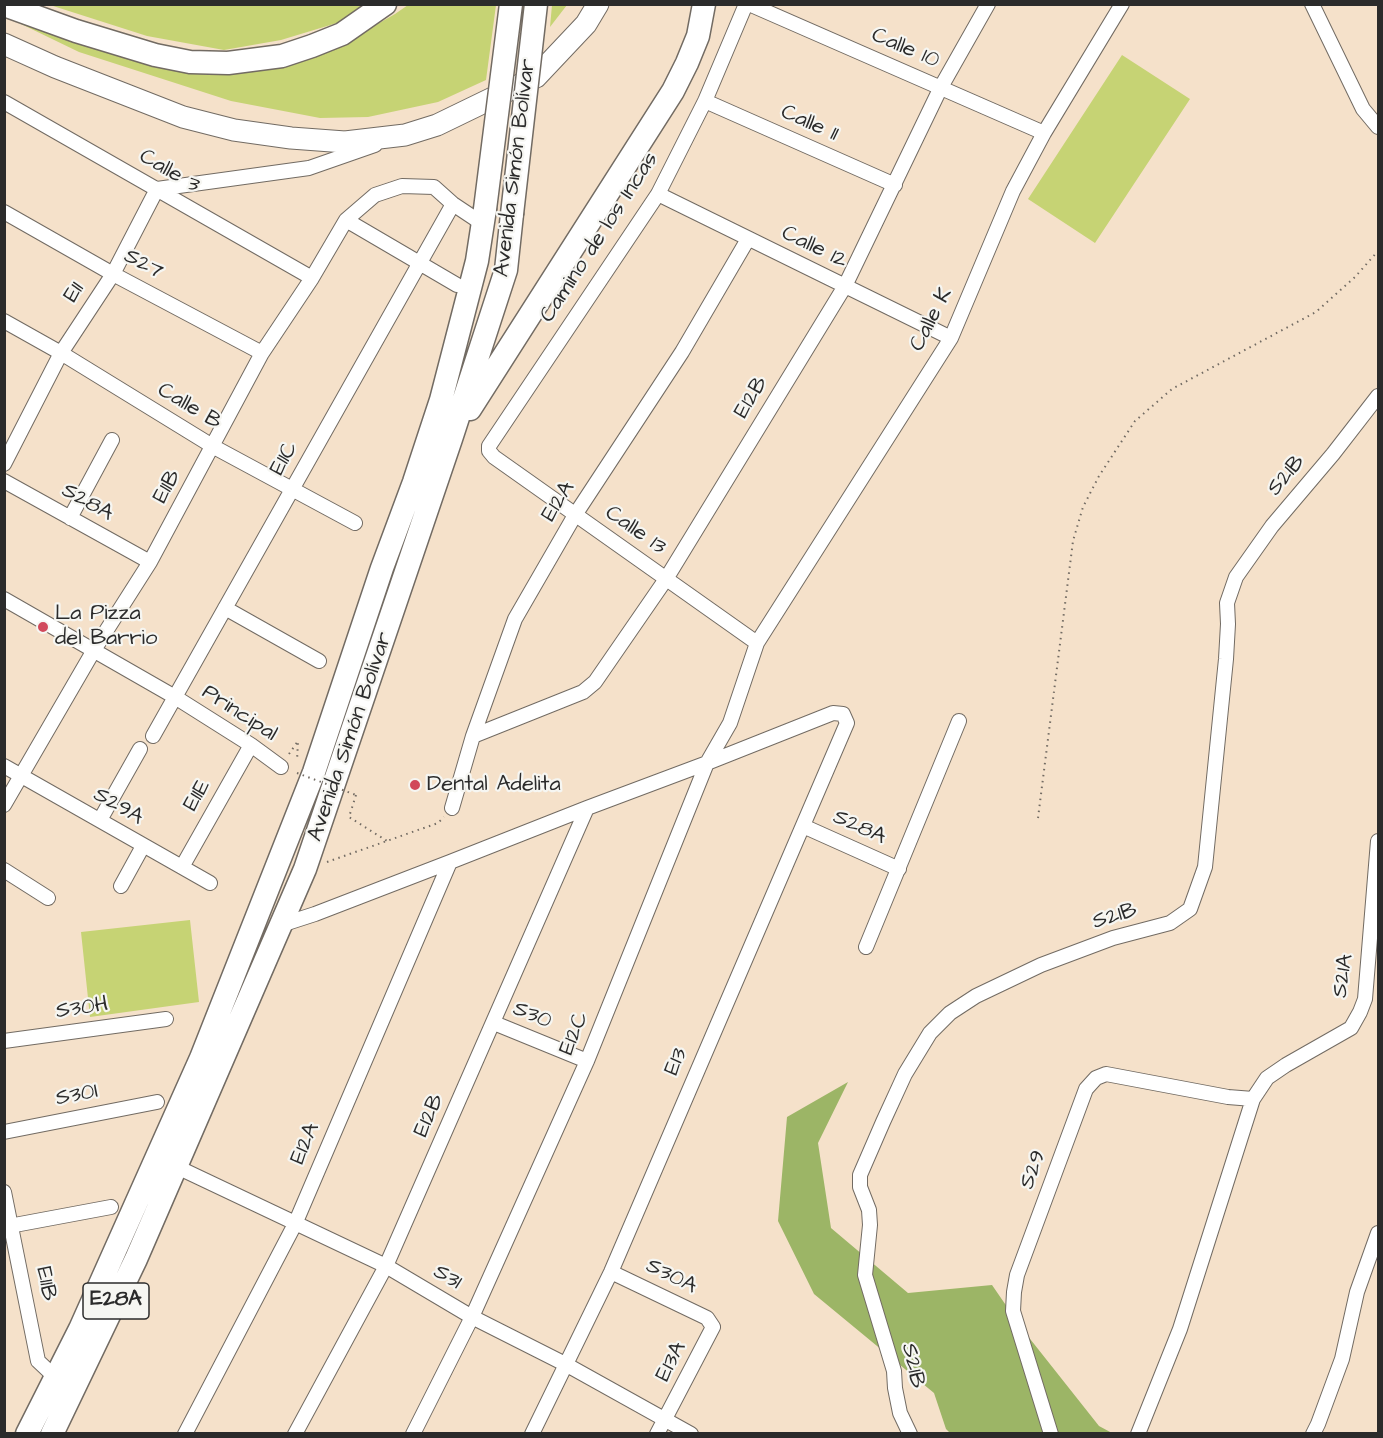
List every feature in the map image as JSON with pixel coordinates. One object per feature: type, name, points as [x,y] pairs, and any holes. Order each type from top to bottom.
[{"type":"highway","points":[[4,5],[76,31],[155,55],[190,62],[228,63],[282,56],[312,46],[342,34],[385,4]]},
{"type":"highway","name":"Avenida Simón Bolívar","points":[[27,1434],[80,1329],[201,1058],[314,772],[382,568],[414,482],[441,400],[477,261],[511,4]]},
{"type":"highway","name":"Avenida Simón Bolívar","points":[[52,1433],[136,1259],[305,869],[451,439],[506,270],[536,4]]},
{"type":"highway","points":[[451,439],[673,91],[698,36],[704,4]]},
{"type":"main road","points":[[4,44],[55,67],[183,117],[234,130],[291,138],[345,142],[405,135],[446,121],[536,77],[586,24],[598,4]]},
{"type":"street","name":"Calle 10","points":[[748,4],[1044,133]]},
{"type":"street","name":"Camino de los Incas","points":[[489,452],[489,446],[658,195],[705,101],[748,4]]},
{"type":"street","name":"E12B","points":[[472,736],[583,692],[595,682],[666,579],[845,286],[941,87],[987,4]]},
{"type":"street","name":"Calle K","points":[[757,643],[951,338],[1004,210],[1044,133],[1122,4]]},
{"type":"street","points":[[1312,4],[1363,109],[1378,127]]},
{"type":"street","name":"Calle 11","points":[[705,101],[895,185]]},
{"type":"street","name":"Calle 3","points":[[4,102],[312,278]]},
{"type":"street","points":[[157,189],[309,168],[405,135]]},
{"type":"street","points":[[186,207],[189,197],[206,184]]},
{"type":"street","name":"E11B","points":[[4,805],[94,650],[150,562],[214,447],[262,353],[312,278],[346,220],[375,195],[402,186],[434,187],[453,204]]},
{"type":"street","name":"E11","points":[[4,464],[61,353],[113,274],[157,189]]},
{"type":"street","name":"Calle 12","points":[[658,195],[951,338]]},
{"type":"street","points":[[453,204],[484,217]]},
{"type":"street","name":"E11C","points":[[153,736],[453,204]]},
{"type":"street","name":"S27","points":[[4,212],[113,274],[262,353]]},
{"type":"street","points":[[346,220],[457,285]]},
{"type":"street","name":"E12A","points":[[452,808],[472,736],[515,619],[575,514],[682,352],[748,239]]},
{"type":"street","name":"Calle B","points":[[4,321],[61,353],[214,447],[355,523]]},
{"type":"street","name":"S21B","points":[[910,1434],[900,1413],[891,1362],[865,1275],[870,1225],[869,1210],[860,1187],[860,1175],[883,1122],[905,1074],[930,1033],[951,1013],[976,996],[1041,965],[1113,938],[1170,923],[1190,909],[1205,867],[1226,658],[1227,603],[1236,577],[1272,526],[1378,396]]},
{"type":"street","points":[[70,518],[112,440]]},
{"type":"street","name":"Calle 13","points":[[489,452],[757,643]]},
{"type":"street","name":"S28A","points":[[4,482],[150,562]]},
{"type":"street","name":"Principal","points":[[4,599],[175,698],[251,745],[281,767]]},
{"type":"street","points":[[225,608],[319,661]]},
{"type":"street","name":"E12C","points":[[413,1434],[472,1317],[587,1061],[707,763],[730,723],[757,643]]},
{"type":"street","name":"E13","points":[[532,1434],[611,1272],[847,723],[843,714],[833,713],[707,763]]},
{"type":"street","points":[[866,946],[959,721]]},
{"type":"street","name":"E11E","points":[[182,867],[251,745]]},
{"type":"street","points":[[100,820],[140,749]]},
{"type":"street","points":[[281,925],[315,914],[707,763]]},
{"type":"street","name":"S29A","points":[[4,766],[210,883]]},
{"type":"street","name":"E12B","points":[[296,1434],[386,1266],[587,808]]},
{"type":"street","name":"S28A","points":[[803,826],[899,868]]},
{"type":"street","name":"S21A","points":[[1253,1099],[1268,1078],[1286,1065],[1351,1028],[1360,1012],[1365,999],[1378,841]]},
{"type":"street","points":[[121,886],[143,846]]},
{"type":"street","name":"E12A","points":[[185,1434],[296,1224],[450,862]]},
{"type":"street","points":[[4,870],[48,898]]},
{"type":"street","name":"S30H","points":[[4,1041],[166,1019]]},
{"type":"street","name":"S30","points":[[494,1023],[587,1061]]},
{"type":"street","name":"S29","points":[[1051,1434],[1013,1311],[1014,1292],[1017,1275],[1086,1089],[1096,1078],[1106,1074],[1253,1099]]},
{"type":"street","points":[[1138,1434],[1180,1329],[1253,1099]]},
{"type":"street","name":"S30I","points":[[4,1132],[157,1102]]},
{"type":"street","name":"S31","points":[[177,1167],[386,1266],[472,1317],[567,1365],[691,1434]]},
{"type":"street","name":"E11B","points":[[4,1192],[8,1227],[39,1361],[56,1378]]},
{"type":"street","points":[[8,1227],[111,1207]]},
{"type":"street","points":[[1312,1434],[1318,1424],[1342,1359],[1357,1292],[1378,1233]]},
{"type":"street","name":"S30A","points":[[611,1272],[707,1318],[711,1323]]},
{"type":"street","name":"E13A","points":[[657,1434],[713,1327],[711,1323]]},
{"type":"path","points":[[1038,818],[1073,541],[1083,507],[1099,476],[1135,422],[1172,389],[1316,312],[1355,277],[1378,251]]},
{"type":"path","name":"Principal","points":[[281,767],[298,741],[297,762]]},
{"type":"path","points":[[297,773],[356,795],[349,817],[387,841]]},
{"type":"path","points":[[305,869],[438,823],[452,808]]},
{"type":"green space","points":[[50,5],[365,5],[337,23],[281,40],[224,50],[147,36]]},
{"type":"green space","points":[[408,5],[496,5],[486,80],[438,102],[368,117],[320,118],[231,101],[79,52],[19,23],[192,71],[332,50]]},
{"type":"green space","points":[[552,5],[567,5],[550,27]]},
{"type":"green space","points":[[1122,55],[1190,99],[1095,243],[1028,199]]},
{"type":"green space","points":[[190,920],[199,1002],[90,1017],[81,932]]},
{"type":"green space","points":[[848,1082],[818,1143],[831,1228],[908,1293],[992,1285],[1023,1330],[1099,1426],[1112,1433],[950,1433],[946,1429],[934,1393],[814,1294],[778,1221],[787,1117]]},
{"type":"place","name":"La Pizza del Barrio","points":[[43,627]]},
{"type":"place","name":"Dental Adelita","points":[[415,785]]}]
